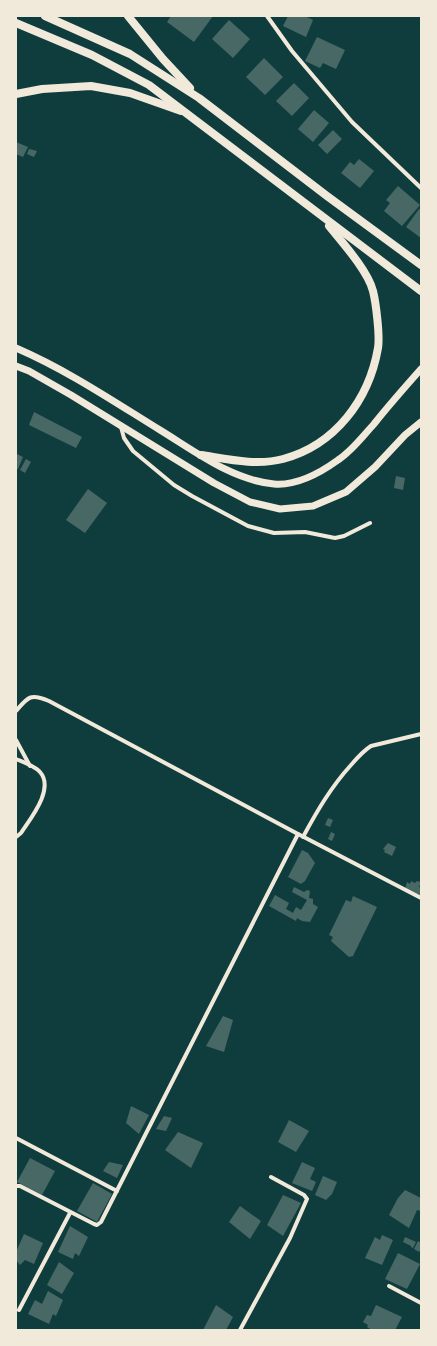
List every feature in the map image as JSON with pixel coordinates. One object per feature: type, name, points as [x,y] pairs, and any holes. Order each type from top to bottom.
[{"type":"highway","points":[[45,16],[130,54],[199,98],[327,196],[421,265]]},
{"type":"highway","points":[[128,16],[163,59],[199,98]]},
{"type":"highway","points":[[16,23],[92,55],[149,85],[421,291]]},
{"type":"highway","points":[[16,94],[42,89],[91,86],[130,93],[189,114]]},
{"type":"highway","points":[[201,455],[238,461],[262,461],[282,459],[299,454],[333,433],[347,418],[360,400],[369,380],[378,347],[376,309],[373,290],[364,272],[321,216]]},
{"type":"main road","points":[[16,348],[69,374],[226,469],[254,481],[275,484],[288,484],[306,479],[339,460],[355,446],[421,369]]},
{"type":"main road","points":[[16,366],[29,371],[214,483],[250,502],[280,509],[312,506],[346,492],[375,467],[421,422]]},
{"type":"street","points":[[267,16],[292,50],[352,122],[421,188]]},
{"type":"street","points":[[121,427],[124,438],[133,451],[174,485],[248,526],[274,533],[305,532],[336,538],[370,524]]},
{"type":"street","points":[[16,712],[28,698],[36,696],[39,697],[421,898]]},
{"type":"street","points":[[303,837],[318,807],[341,775],[364,750],[371,746],[421,734]]},
{"type":"street","points":[[16,740],[30,766]]},
{"type":"street","points":[[16,758],[37,769],[42,775],[44,782],[44,791],[40,804],[21,833],[16,837]]},
{"type":"street","points":[[16,1186],[20,1186],[94,1224],[99,1224],[298,834]]},
{"type":"street","points":[[16,1138],[117,1191]]},
{"type":"street","points":[[240,1330],[290,1238],[307,1199],[304,1195],[271,1177]]},
{"type":"street","points":[[19,1310],[70,1213]]},
{"type":"street","points":[[389,1286],[421,1303]]},
{"type":"building","points":[[171,16],[213,16],[194,42],[167,22]]},
{"type":"building","points":[[288,16],[305,16],[313,20],[306,37],[283,26]]},
{"type":"building","points":[[229,20],[250,39],[233,58],[212,39]]},
{"type":"building","points":[[317,37],[345,50],[336,69],[323,63],[320,68],[305,61]]},
{"type":"building","points":[[264,58],[283,77],[265,95],[246,77]]},
{"type":"building","points":[[294,83],[309,98],[292,116],[276,101]]},
{"type":"building","points":[[314,110],[329,123],[313,142],[298,129]]},
{"type":"building","points":[[333,130],[342,139],[327,154],[318,145]]},
{"type":"building","points":[[16,142],[28,147],[23,157],[16,154]]},
{"type":"building","points":[[29,149],[37,151],[34,157],[27,154]]},
{"type":"building","points":[[359,159],[374,171],[360,188],[341,173],[350,162],[354,165]]},
{"type":"building","points":[[398,186],[420,205],[402,226],[384,211],[390,203],[386,200]]},
{"type":"building","points":[[419,209],[421,210],[421,238],[406,227]]},
{"type":"building","points":[[34,412],[82,437],[76,448],[29,425]]},
{"type":"building","points":[[17,454],[23,457],[18,469],[16,469]]},
{"type":"building","points":[[26,459],[31,462],[25,473],[20,470]]},
{"type":"building","points":[[396,476],[405,478],[403,490],[394,488]]},
{"type":"building","points":[[88,489],[107,503],[85,533],[66,520]]},
{"type":"building","points":[[328,818],[333,820],[330,827],[325,825]]},
{"type":"building","points":[[331,832],[335,834],[332,841],[328,839]]},
{"type":"building","points":[[388,843],[396,847],[392,856],[384,852],[385,850],[383,849]]},
{"type":"building","points":[[302,850],[308,853],[315,863],[305,881],[301,884],[288,877]]},
{"type":"building","points":[[411,881],[415,883],[417,881],[421,882],[419,887],[421,888],[421,896],[405,889],[407,882],[410,884]]},
{"type":"building","points":[[294,887],[304,892],[307,890],[310,891],[309,898],[313,899],[313,904],[318,907],[310,922],[302,921],[297,918],[296,921],[269,906],[275,895],[289,903],[286,909],[293,913],[296,907],[301,910],[307,900],[292,892]]},
{"type":"building","points":[[353,896],[377,907],[353,956],[349,957],[331,941],[333,937],[329,935],[346,900],[351,902]]},
{"type":"building","points":[[223,1016],[233,1020],[224,1052],[206,1046]]},
{"type":"building","points":[[131,1106],[149,1115],[139,1134],[126,1123]]},
{"type":"building","points":[[164,1116],[172,1118],[166,1131],[156,1129]]},
{"type":"building","points":[[289,1120],[309,1131],[296,1152],[278,1142]]},
{"type":"building","points":[[178,1132],[203,1143],[191,1168],[165,1150]]},
{"type":"building","points":[[30,1158],[55,1171],[42,1195],[17,1182]]},
{"type":"building","points":[[109,1162],[123,1165],[117,1178],[103,1171]]},
{"type":"building","points":[[302,1162],[315,1168],[310,1179],[316,1182],[312,1191],[292,1183]]},
{"type":"building","points":[[323,1176],[337,1182],[332,1194],[326,1200],[315,1195]]},
{"type":"building","points":[[93,1183],[112,1194],[97,1222],[77,1211]]},
{"type":"building","points":[[405,1190],[421,1198],[421,1211],[417,1210],[409,1228],[389,1215],[398,1198]]},
{"type":"building","points":[[283,1195],[301,1203],[283,1236],[267,1225]]},
{"type":"building","points":[[240,1206],[261,1221],[250,1239],[229,1222]]},
{"type":"building","points":[[70,1226],[88,1237],[79,1256],[75,1253],[73,1259],[58,1252]]},
{"type":"building","points":[[24,1234],[43,1243],[34,1264],[25,1260],[20,1265],[16,1260],[16,1252]]},
{"type":"building","points":[[382,1235],[393,1240],[382,1265],[365,1258],[375,1237],[380,1240]]},
{"type":"building","points":[[405,1237],[416,1242],[413,1248],[403,1242]]},
{"type":"building","points":[[418,1241],[421,1243],[419,1252],[414,1249]]},
{"type":"building","points":[[398,1253],[420,1264],[407,1289],[385,1279]]},
{"type":"building","points":[[59,1262],[74,1273],[62,1294],[47,1285]]},
{"type":"building","points":[[48,1291],[63,1300],[56,1316],[53,1314],[49,1324],[28,1314],[35,1300],[42,1304]]},
{"type":"building","points":[[216,1305],[233,1317],[226,1330],[203,1330]]},
{"type":"building","points":[[376,1305],[402,1317],[395,1330],[372,1330],[363,1322],[367,1315],[371,1316]]}]
